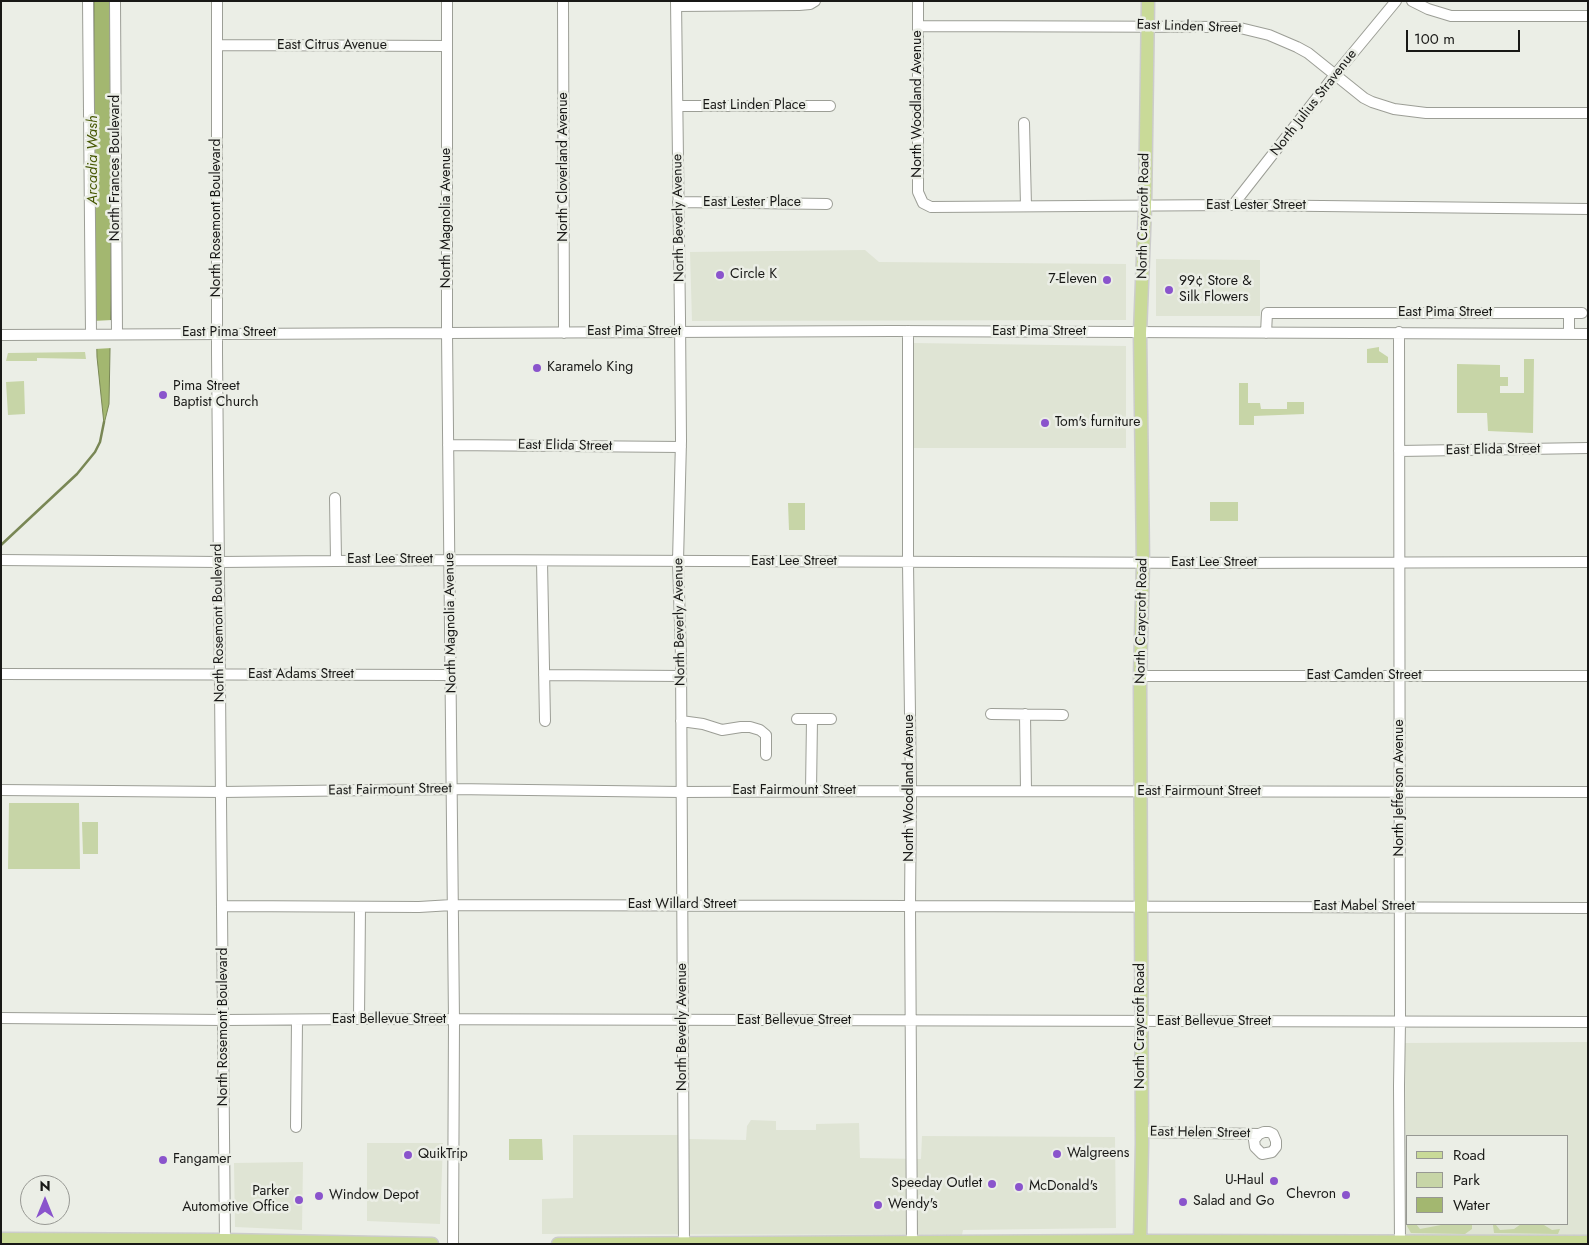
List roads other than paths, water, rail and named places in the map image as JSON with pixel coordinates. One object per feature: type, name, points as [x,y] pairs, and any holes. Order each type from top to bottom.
[{"type":"main road","name":"North Craycroft Road","points":[[1141,1243],[1140,676],[1143,563],[1140,333],[1145,207],[1148,1]]},
{"type":"main road","points":[[1,1240],[432,1244]]},
{"type":"main road","points":[[558,1244],[1588,1242]]},
{"type":"street","name":"North Frances Boulevard","points":[[88,1],[93,334]]},
{"type":"street","name":"North Frances Boulevard","points":[[116,1],[116,334]]},
{"type":"street","name":"North Rosemont Boulevard","points":[[217,1],[216,333],[225,1242]]},
{"type":"street","name":"North Magnolia Avenue","points":[[447,1],[447,333],[452,675],[454,1020],[453,1244]]},
{"type":"street","name":"North Cloverland Avenue","points":[[563,1],[564,333]]},
{"type":"street","points":[[676,4],[799,5],[810,4],[815,1]]},
{"type":"street","name":"North Woodland Avenue","points":[[918,1],[918,192],[922,205]]},
{"type":"street","name":"North Julius Stravenue","points":[[1234,206],[1335,75],[1396,1]]},
{"type":"street","points":[[1412,1],[1428,9],[1451,16],[1588,16]]},
{"type":"street","name":"North Beverly Avenue","points":[[676,4],[681,447],[678,561],[681,676],[684,1244]]},
{"type":"street","name":"East Linden Street","points":[[918,26],[1147,25],[1216,26],[1250,30],[1269,35],[1308,53],[1352,89],[1372,102],[1394,109],[1412,112],[1588,113]]},
{"type":"street","name":"East Citrus Avenue","points":[[217,45],[447,46]]},
{"type":"street","name":"East Linden Place","points":[[678,106],[830,106]]},
{"type":"street","points":[[1024,123],[1026,206]]},
{"type":"street","name":"East Lester Place","points":[[678,202],[827,204]]},
{"type":"street","name":"East Lester Street","points":[[922,205],[935,207],[1234,206],[1588,209]]},
{"type":"street","name":"East Pima Street","points":[[1266,333],[1267,313],[1582,313]]},
{"type":"street","points":[[1569,313],[1569,334]]},
{"type":"street","name":"East Pima Street","points":[[1,335],[908,331],[1588,334]]},
{"type":"street","name":"North Woodland Avenue","points":[[908,331],[912,1243]]},
{"type":"street","name":"North Jefferson Avenue","points":[[1399,332],[1400,1022],[1398,1086],[1400,1243]]},
{"type":"street","name":"East Elida Street","points":[[448,445],[681,447]]},
{"type":"street","name":"East Elida Street","points":[[1399,451],[1588,448]]},
{"type":"street","points":[[335,498],[336,560]]},
{"type":"street","name":"East Lee Street","points":[[1,560],[908,563],[1588,562]]},
{"type":"street","points":[[542,561],[545,721]]},
{"type":"street","name":"East Adams Street","points":[[1,674],[452,675]]},
{"type":"street","points":[[544,675],[681,676]]},
{"type":"street","name":"East Camden Street","points":[[1140,676],[1588,676]]},
{"type":"street","points":[[991,714],[1063,715]]},
{"type":"street","points":[[1025,714],[1026,791]]},
{"type":"street","points":[[797,719],[831,719]]},
{"type":"street","points":[[811,791],[812,719]]},
{"type":"street","points":[[681,721],[703,724],[722,730],[741,727],[760,730],[766,736],[766,755]]},
{"type":"street","name":"East Fairmount Street","points":[[1,790],[222,792],[452,789],[681,792],[911,790],[1588,792]]},
{"type":"street","name":"East Willard Street","points":[[223,906],[683,905],[1141,907]]},
{"type":"street","points":[[359,1019],[360,906]]},
{"type":"street","name":"East Mabel Street","points":[[1141,907],[1588,908]]},
{"type":"street","name":"East Bellevue Street","points":[[1,1018],[1588,1022]]},
{"type":"street","points":[[296,1127],[297,1020]]},
{"type":"street","name":"East Helen Street","points":[[1142,1132],[1259,1134]]},
{"type":"water","name":"Arcadia Wash","points":[[94,1],[111,1],[111,295],[109,404],[104,424],[97,357],[94,226]]},
{"type":"waterway","name":"Arcadia Wash","points":[[1,545],[77,474],[95,452],[100,442],[104,422]]},
{"type":"place","name":"Circle K","points":[[720,275]]},
{"type":"place","name":"7-Eleven","points":[[1107,280]]},
{"type":"place","name":"99¢ Store & Silk Flowers","points":[[1169,290]]},
{"type":"place","name":"Karamelo King","points":[[537,368]]},
{"type":"place","name":"Pima Street Baptist Church","points":[[163,395]]},
{"type":"place","name":"Tom's furniture","points":[[1045,423]]},
{"type":"place","name":"Walgreens","points":[[1057,1154]]},
{"type":"place","name":"QuikTrip","points":[[408,1155]]},
{"type":"place","name":"Fangamer","points":[[163,1160]]},
{"type":"place","name":"U-Haul","points":[[1274,1181]]},
{"type":"place","name":"Speeday Outlet","points":[[992,1184]]},
{"type":"place","name":"McDonald's","points":[[1019,1187]]},
{"type":"place","name":"Chevron","points":[[1346,1195]]},
{"type":"place","name":"Window Depot","points":[[319,1196]]},
{"type":"place","name":"Parker Automotive Office","points":[[299,1200]]},
{"type":"place","name":"Salad and Go","points":[[1183,1202]]},
{"type":"place","name":"Wendy's","points":[[878,1205]]}]
